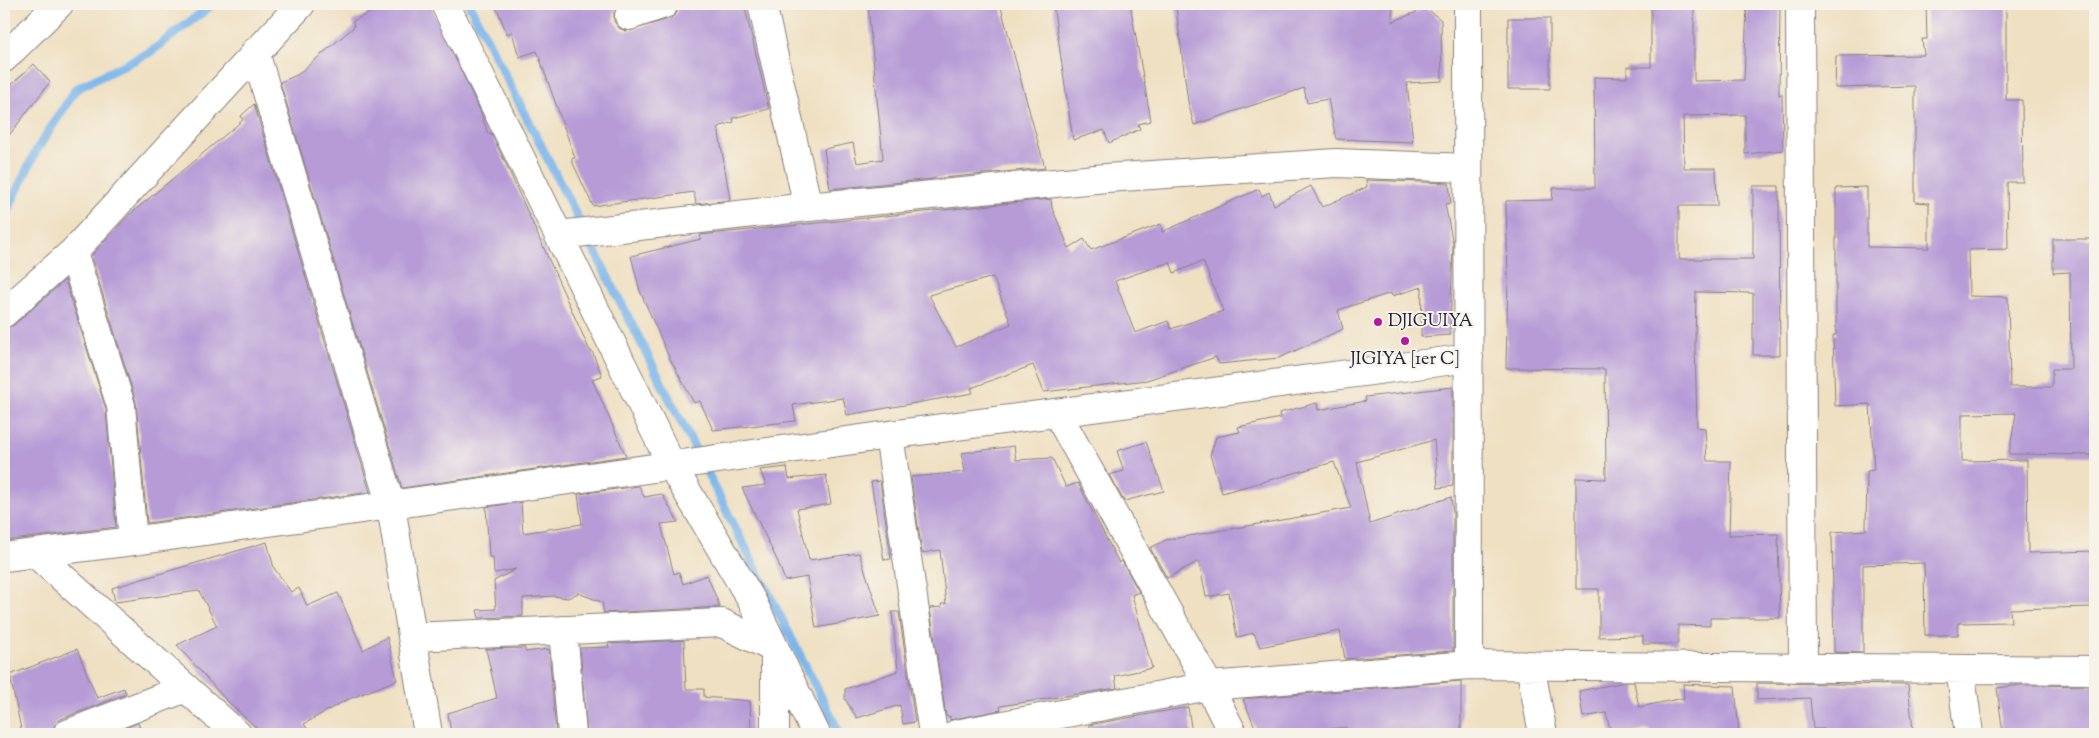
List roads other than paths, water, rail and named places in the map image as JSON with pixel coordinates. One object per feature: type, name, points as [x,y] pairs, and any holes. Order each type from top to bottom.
[{"type":"street","points":[[4,58],[59,4]]},
{"type":"street","points":[[4,313],[73,252],[301,4]]},
{"type":"street","points":[[446,4],[672,466],[752,601],[816,734]]},
{"type":"street","points":[[629,16],[664,4]]},
{"type":"street","points":[[762,4],[808,207]]},
{"type":"street","points":[[1468,4],[1470,665]]},
{"type":"street","points":[[1800,4],[1804,667]]},
{"type":"street","points":[[255,52],[391,506],[428,734]]},
{"type":"street","points":[[559,235],[808,207],[1106,178],[1336,163],[1468,168]]},
{"type":"street","points":[[73,252],[120,406],[133,541]]},
{"type":"street","points":[[4,557],[391,506],[889,435],[1469,358]]},
{"type":"street","points":[[1057,413],[1209,686],[1233,734]]},
{"type":"street","points":[[889,435],[934,734]]},
{"type":"street","points":[[35,553],[237,734]]},
{"type":"street","points":[[412,637],[722,622],[775,649]]},
{"type":"street","points":[[563,630],[572,734]]},
{"type":"street","points":[[775,649],[775,734]]},
{"type":"street","points":[[956,734],[1209,686],[1470,665],[2095,670]]},
{"type":"street","points":[[1530,665],[1543,734]]},
{"type":"street","points":[[1960,669],[1969,734]]},
{"type":"street","points":[[67,734],[186,688]]},
{"type":"waterway","points":[[4,217],[36,151],[76,89],[152,51],[213,4]]},
{"type":"waterway","points":[[469,4],[840,734]]},
{"type":"place","name":"DJIGUIYA","points":[[1378,322]]},
{"type":"place","name":"JIGIYA [1er C]","points":[[1405,341]]}]
